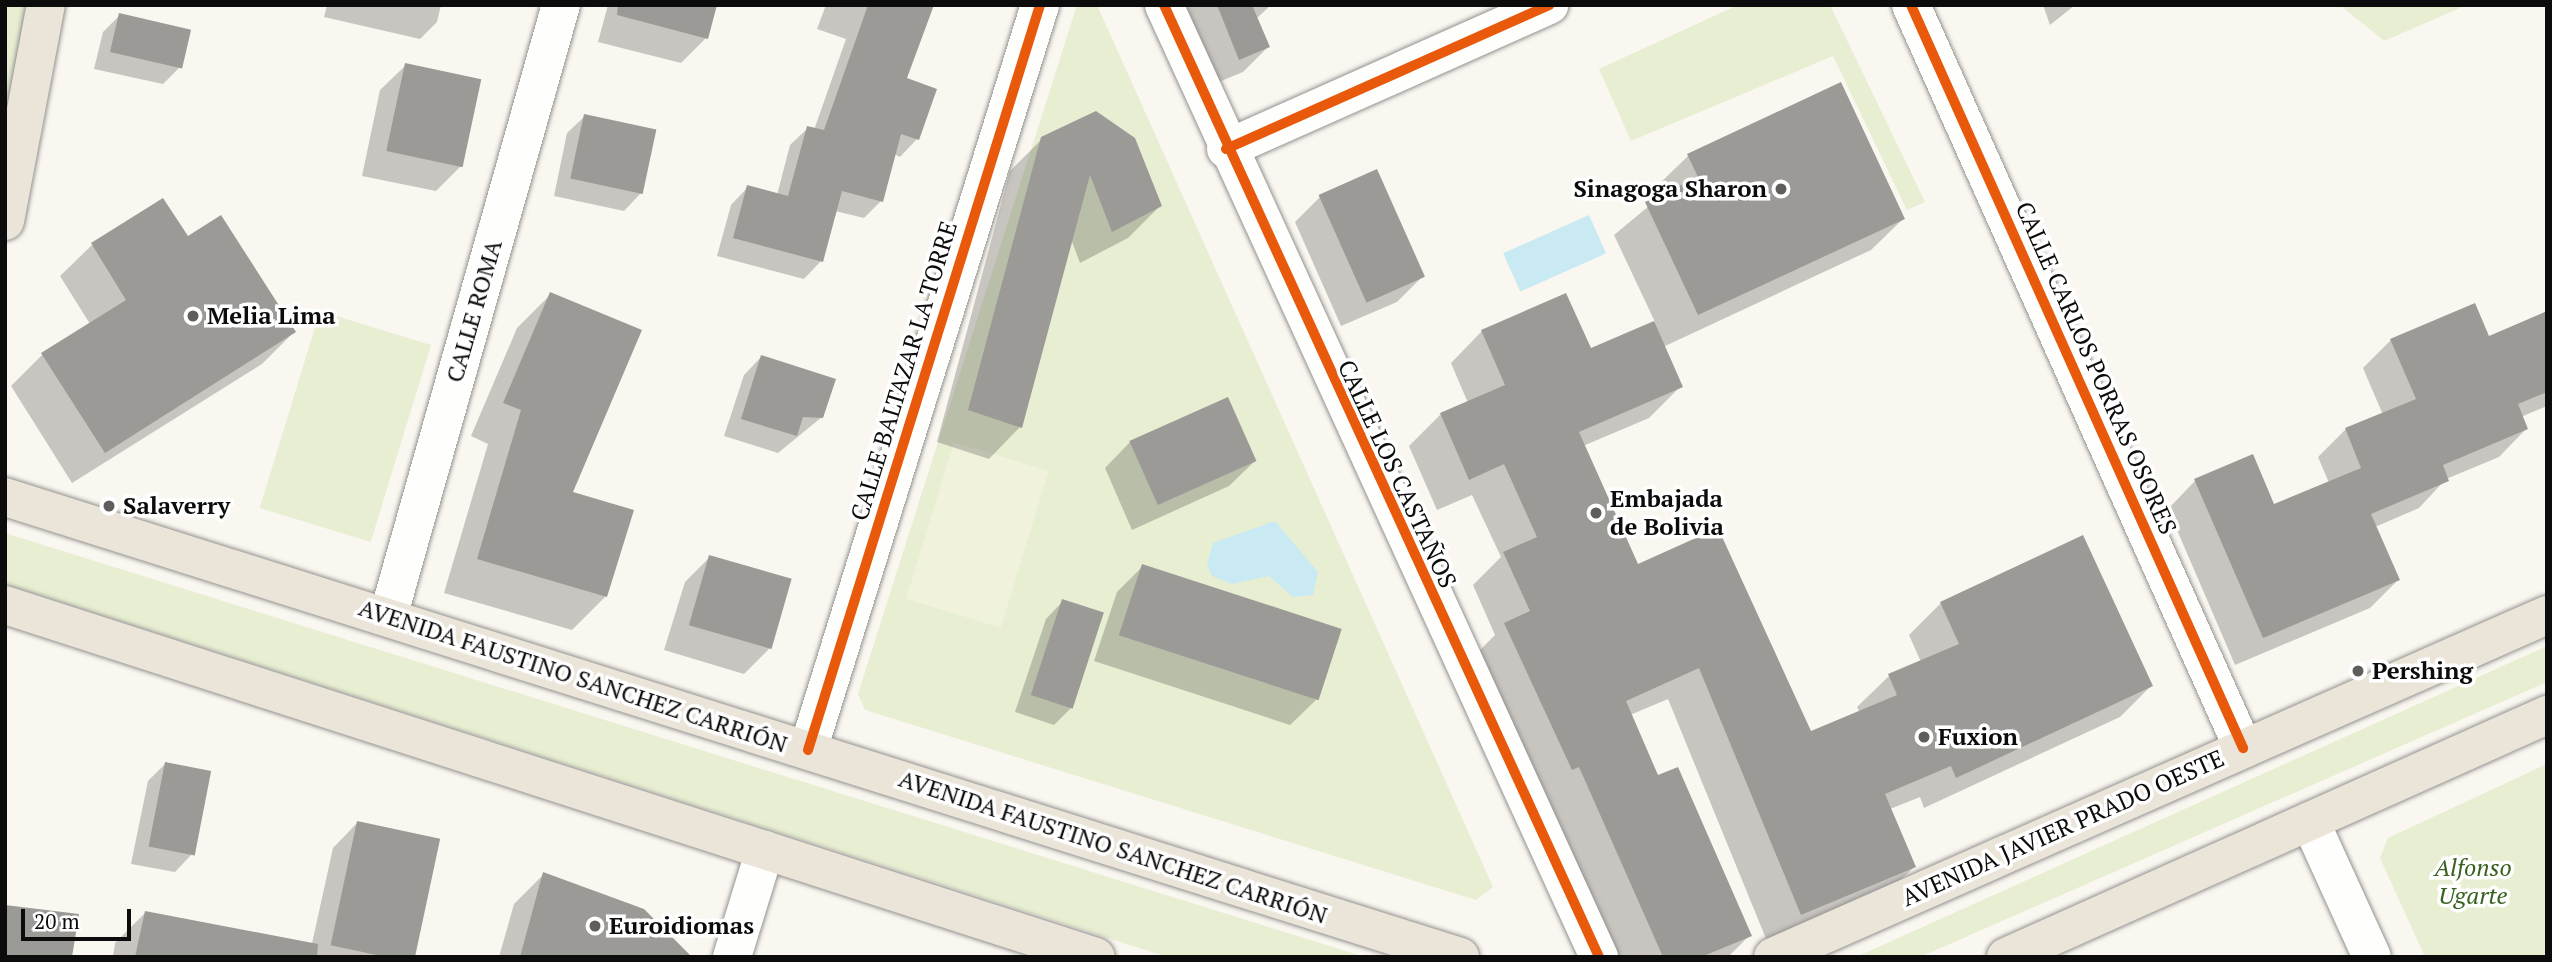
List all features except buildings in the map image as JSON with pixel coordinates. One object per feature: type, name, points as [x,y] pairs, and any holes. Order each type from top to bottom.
[{"type":"main road","points":[[5,221],[46,5]]},
{"type":"main road","name":"AVENIDA FAUSTINO SANCHEZ CARRIÓN","points":[[5,497],[808,750],[1430,951],[1460,957]]},
{"type":"main road","points":[[5,605],[1096,957]]},
{"type":"main road","name":"AVENIDA JAVIER PRADO OESTE","points":[[1773,957],[2547,615]]},
{"type":"main road","points":[[2006,957],[2547,715]]},
{"type":"street","name":"CALLE ROMA","points":[[388,617],[561,5]]},
{"type":"street","name":"CALLE BALTAZAR LA TORRE","points":[[808,750],[1040,5]]},
{"type":"street","name":"CALLE LOS CASTAÑOS","points":[[1164,5],[1226,149],[1599,957]]},
{"type":"street","points":[[1226,149],[1549,5]]},
{"type":"street","name":"CALLE CARLOS PORRAS OSORES","points":[[1911,5],[2243,748]]},
{"type":"street","points":[[2310,821],[2372,957]]},
{"type":"street","points":[[732,957],[765,850]]},
{"type":"green space","points":[[5,5],[36,5],[5,174]]},
{"type":"green space","points":[[1077,5],[1097,5],[1493,887],[1476,900],[865,710],[858,694]]},
{"type":"green space","points":[[1738,5],[1830,5],[1925,202],[1907,210],[1833,56],[1631,141],[1599,69]]},
{"type":"green space","points":[[2340,5],[2467,5],[2384,41]]},
{"type":"green space","points":[[320,311],[431,345],[371,542],[260,508]]},
{"type":"green space","points":[[954,442],[1049,471],[1001,628],[906,599]]},
{"type":"green space","points":[[5,533],[1365,957],[1167,957],[5,584]]},
{"type":"green space","points":[[2547,646],[2547,682],[1920,957],[1856,957]]},
{"type":"green space","name":"Alfonso Ugarte","points":[[2547,764],[2547,957],[2425,957],[2380,858],[2388,838]]},
{"type":"water","points":[[1589,215],[1606,253],[1520,292],[1503,253]]},
{"type":"water","points":[[1275,521],[1318,572],[1313,595],[1293,597],[1269,576],[1232,584],[1212,576],[1207,565],[1213,543]]},
{"type":"cycle path","points":[[808,750],[1040,5]]},
{"type":"cycle path","points":[[1164,5],[1599,957]]},
{"type":"cycle path","points":[[1226,149],[1549,5]]},
{"type":"cycle path","points":[[1911,5],[2243,748]]},
{"type":"place","name":"Sinagoga Sharon","points":[[1781,189]]},
{"type":"place","name":"Melia Lima","points":[[193,316]]},
{"type":"place","name":"Salaverry","points":[[109,506]]},
{"type":"place","name":"Embajada de Bolivia","points":[[1596,513]]},
{"type":"place","name":"Pershing","points":[[2358,671]]},
{"type":"place","name":"Fuxion","points":[[1924,737]]},
{"type":"place","name":"Euroidiomas","points":[[595,926]]}]
